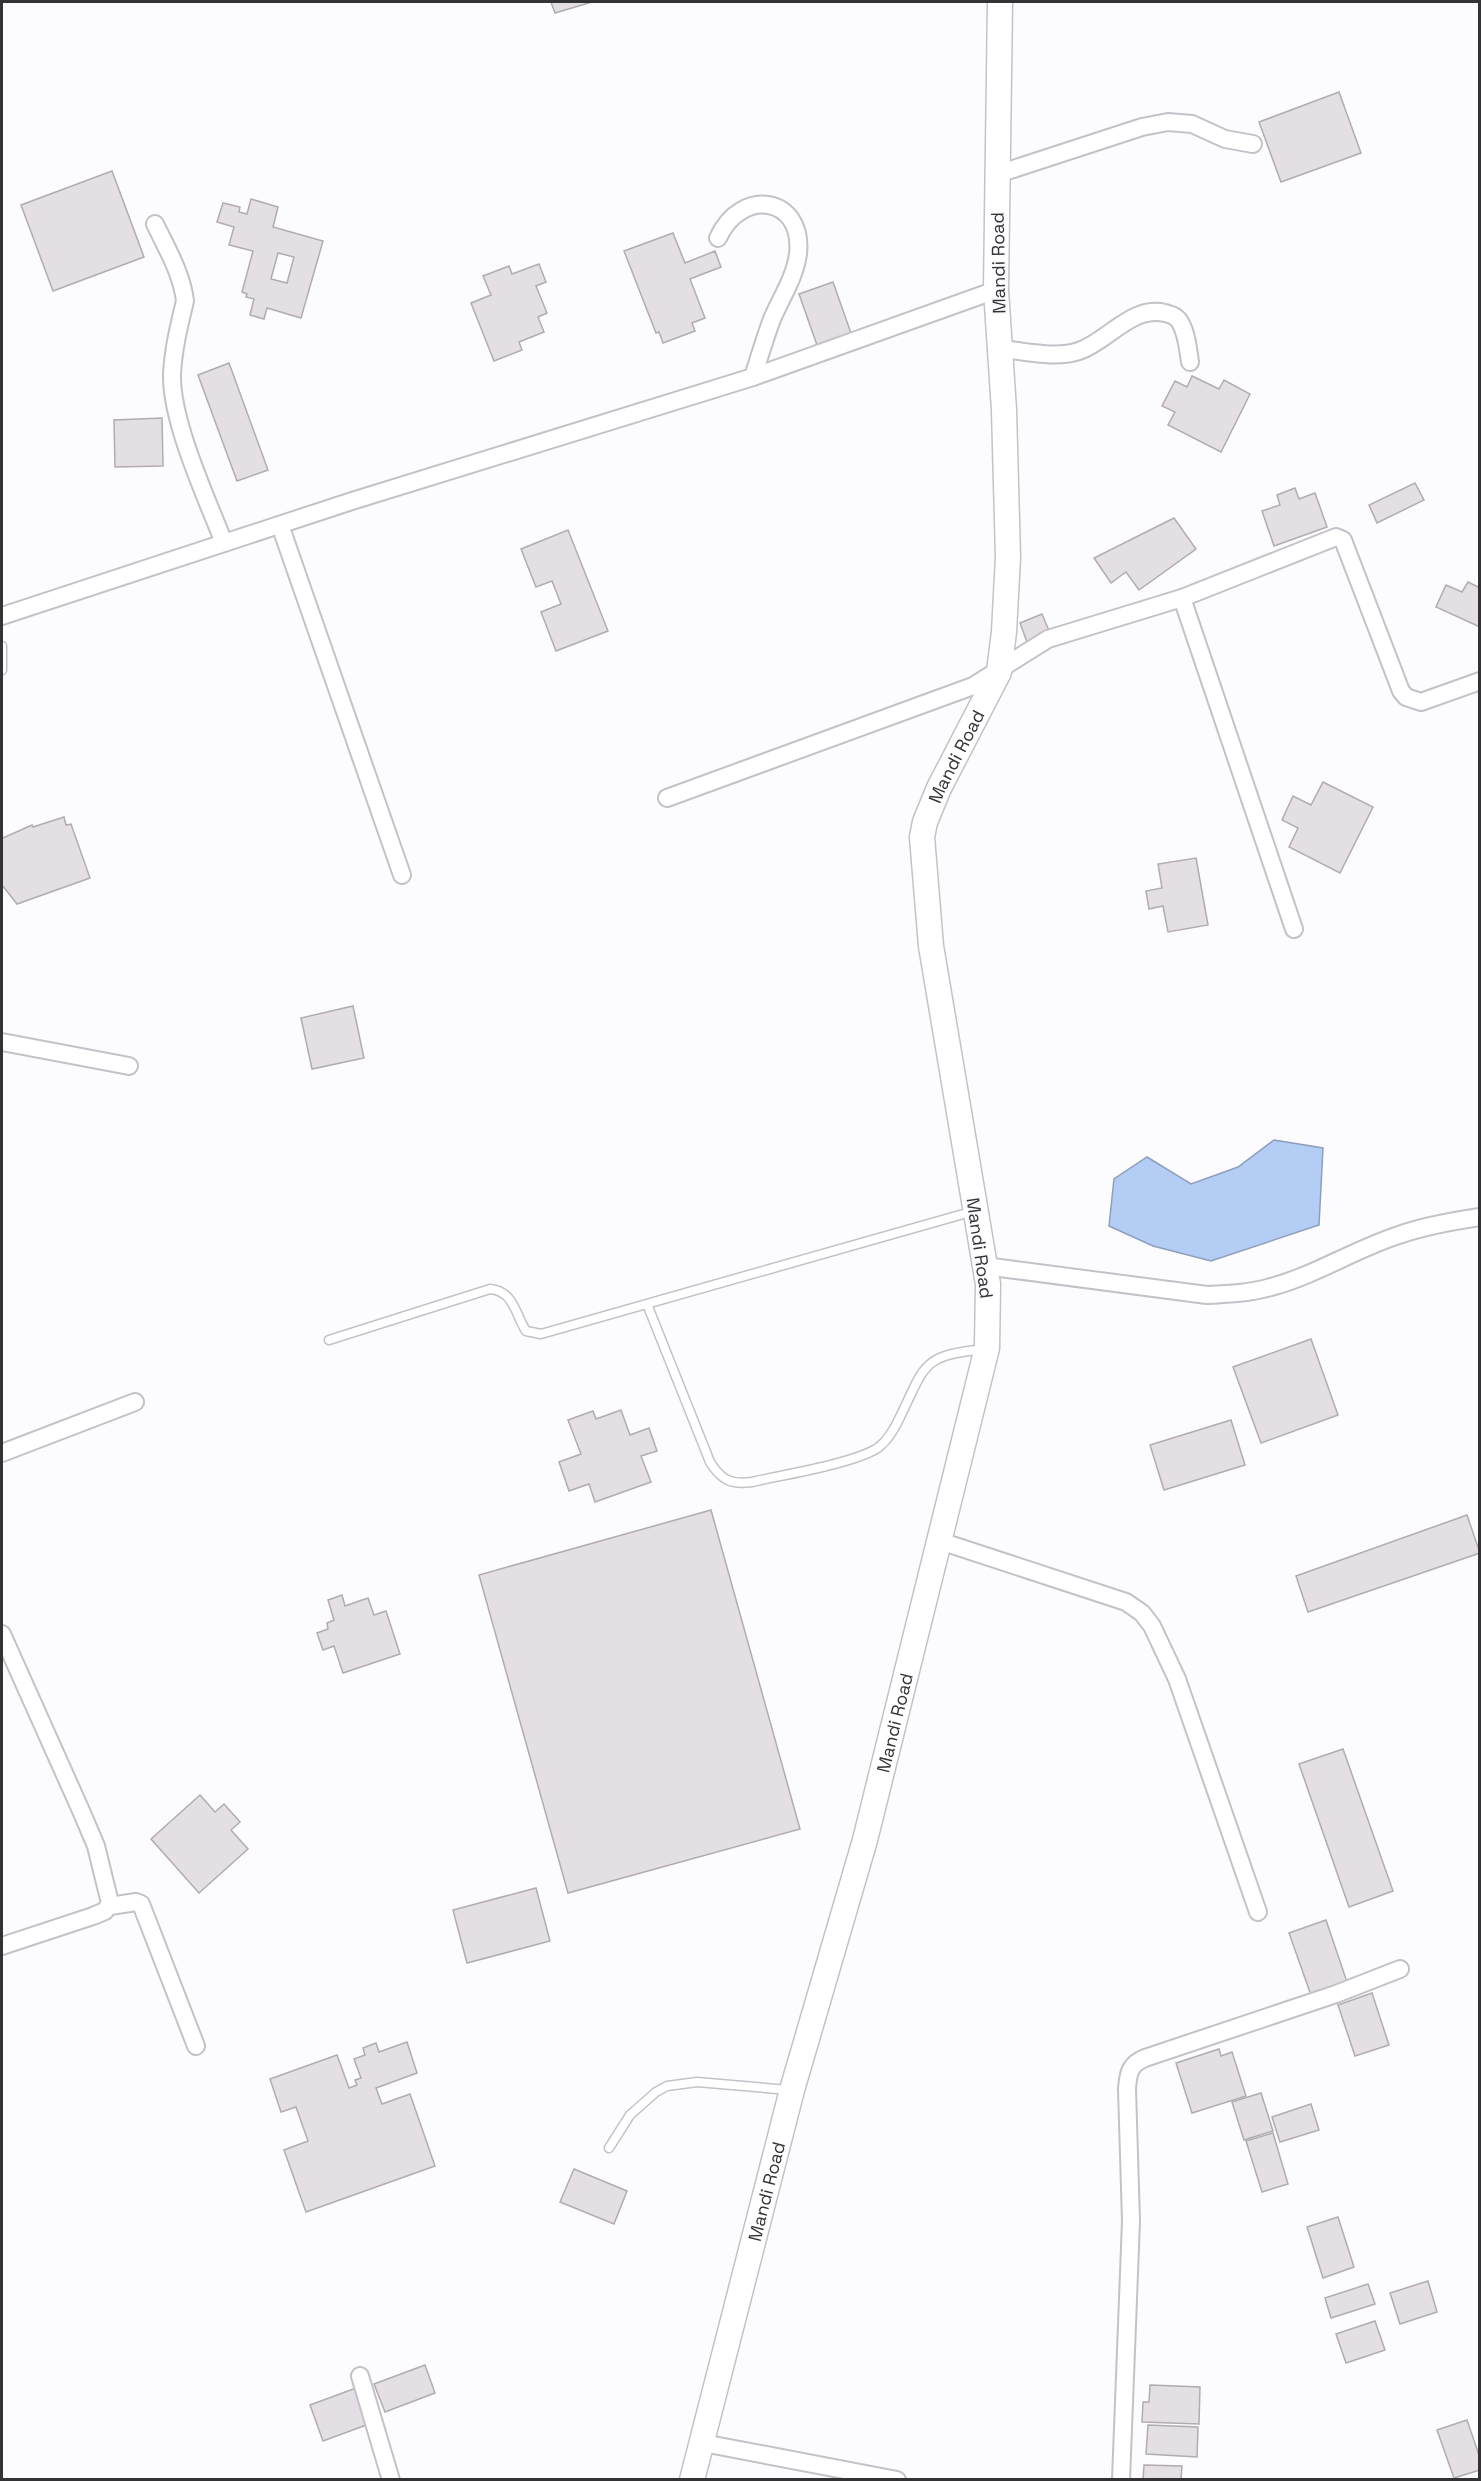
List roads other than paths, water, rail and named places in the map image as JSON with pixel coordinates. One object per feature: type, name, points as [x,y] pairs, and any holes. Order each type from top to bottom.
[{"type":"street","name":"Mandi Road","points":[[692,2480],[792,2090],[865,1840],[987,1348],[989,1306],[985,1266],[931,946],[922,837],[925,822],[939,788],[999,672],[1004,633],[1008,557],[1001,349],[996,290],[1000,2]]},
{"type":"street","points":[[998,174],[1142,127],[1168,122],[1192,124],[1226,139],[1253,144]]},
{"type":"street","points":[[718,238],[730,217],[739,210],[759,203],[772,205],[785,212],[796,232],[798,253],[795,268],[771,321],[753,376]]},
{"type":"street","points":[[156,224],[178,274],[185,301],[173,360],[174,397],[191,458],[224,543]]},
{"type":"street","points":[[2,616],[280,525],[753,376],[996,290]]},
{"type":"street","points":[[1001,349],[1071,353],[1087,348],[1135,317],[1152,311],[1170,314],[1179,321],[1185,335],[1190,362]]},
{"type":"street","points":[[280,525],[402,875]]},
{"type":"street","points":[[667,798],[973,686],[999,672],[1048,639],[1182,598],[1336,537],[1341,538],[1401,691],[1406,697],[1420,702],[1479,681]]},
{"type":"street","points":[[1182,598],[1294,929]]},
{"type":"street","points":[[2,1042],[129,1066]]},
{"type":"street","points":[[985,1266],[1208,1295],[1236,1294],[1291,1281],[1399,1235],[1479,1217]]},
{"type":"street","points":[[2,1453],[135,1401]]},
{"type":"street","points":[[940,1541],[1126,1602],[1142,1613],[1152,1626],[1177,1679],[1258,1912]]},
{"type":"street","points":[[2,1634],[91,1835],[110,1906]]},
{"type":"street","points":[[2,1946],[93,1916],[110,1906],[136,1902],[141,1904],[196,2046]]},
{"type":"street","points":[[1121,2480],[1131,2221],[1127,2089],[1128,2074],[1132,2066],[1145,2058],[1336,1994],[1400,1969]]},
{"type":"street","points":[[360,2376],[391,2480]]},
{"type":"street","points":[[703,2443],[855,2476],[897,2480]]},
{"type":"lane","points":[[2,646],[2,670]]},
{"type":"lane","points":[[328,1340],[490,1289],[506,1294],[525,1331],[534,1334],[975,1210]]},
{"type":"lane","points":[[647,1304],[710,1462],[725,1480],[735,1484],[752,1482],[871,1452],[890,1436],[921,1373],[931,1361],[952,1352],[987,1348]]},
{"type":"lane","points":[[609,2148],[630,2115],[649,2097],[667,2086],[697,2082],[792,2090]]},
{"type":"water","points":[[1274,1140],[1323,1148],[1319,1225],[1211,1261],[1153,1246],[1109,1226],[1114,1179],[1147,1157],[1191,1184],[1238,1167]]}]
